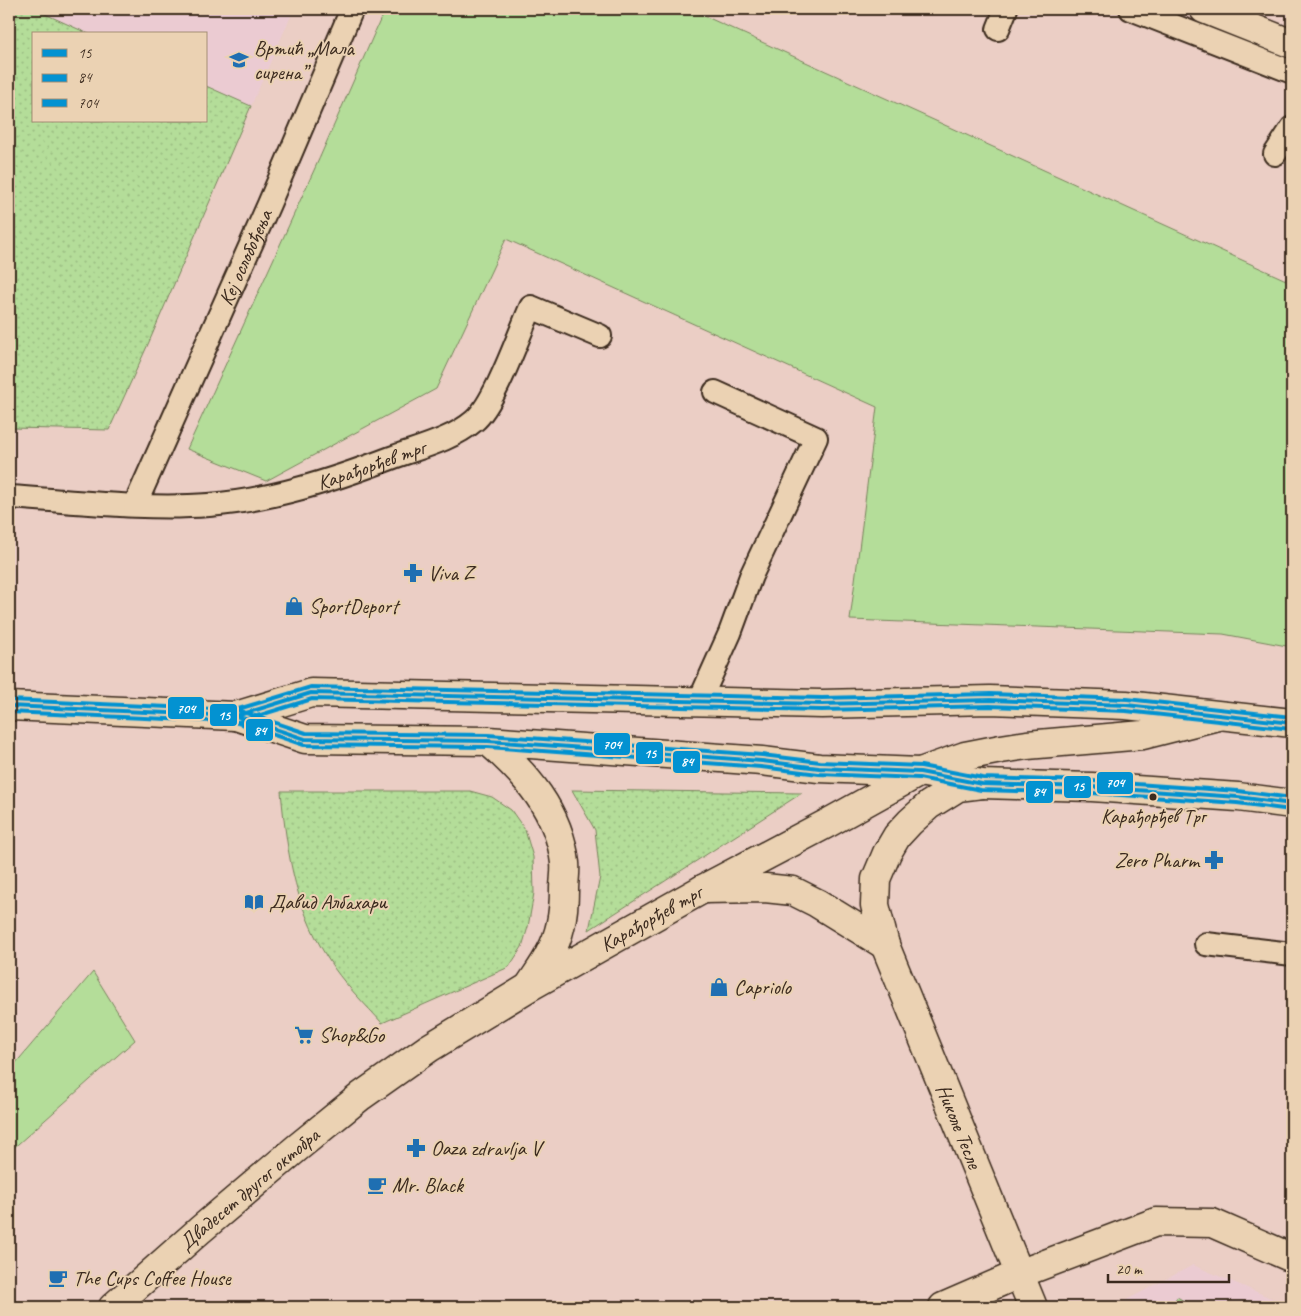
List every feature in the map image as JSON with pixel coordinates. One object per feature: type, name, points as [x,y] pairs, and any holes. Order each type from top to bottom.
[{"type":"main road","points":[[1204,9],[1292,44]]},
{"type":"main road","points":[[236,716],[312,693],[822,704],[990,700],[1126,705],[1292,723]]},
{"type":"main road","points":[[9,706],[236,716],[305,739],[488,741],[762,761],[819,768],[920,772],[982,784],[1102,787],[1238,797],[1292,804]]},
{"type":"main road","points":[[920,772],[965,756],[1001,749],[1144,735],[1218,716]]},
{"type":"main road","points":[[488,741],[512,762],[546,804],[561,840],[565,865],[564,905],[560,926],[551,952],[529,987]]},
{"type":"main road","name":"Карађорђев трг","points":[[388,1077],[429,1048],[529,987],[703,889],[920,772]]},
{"type":"main road","name":"Николе Тесле","points":[[982,784],[958,787],[929,805],[897,836],[887,853],[876,879],[875,905],[885,945],[1033,1307]]},
{"type":"main road","points":[[703,889],[766,888],[793,892],[817,903],[885,945]]},
{"type":"main road","name":"Двадесет другог октобра","points":[[113,1307],[262,1177],[361,1096],[388,1077]]},
{"type":"main road","points":[[943,1307],[1020,1274],[1156,1222],[1212,1224],[1292,1258]]},
{"type":"lane","name":"Кеј ослобођења","points":[[135,505],[269,204],[352,9]]},
{"type":"lane","points":[[1132,9],[1292,72]]},
{"type":"lane","points":[[1275,154],[1292,128]]},
{"type":"lane","name":"Карађорђев трг","points":[[9,498],[135,505],[209,505],[251,499],[297,489],[362,469],[460,430],[475,421],[490,401],[531,307],[600,336]]},
{"type":"lane","points":[[699,702],[730,633],[751,576],[816,438],[715,392]]},
{"type":"lane","points":[[1206,944],[1292,954]]},
{"type":"shaded area","name":"Вртић „Мала сирена”","points":[[34,9],[294,9],[251,106],[208,87],[208,32],[85,32]]},
{"type":"shaded area","points":[[1193,1265],[1292,1307],[1113,1307]]},
{"type":"green space","points":[[9,9],[34,9],[85,32],[32,32],[32,122],[208,122],[208,87],[251,106],[109,430],[9,428]]},
{"type":"green space","points":[[385,9],[689,9],[1286,280],[1292,269],[1292,647],[1223,634],[850,620],[877,407],[506,239],[436,389],[266,481],[187,449]]},
{"type":"green space","points":[[572,790],[802,793],[589,930],[600,877],[595,830]]},
{"type":"green space","points":[[281,791],[470,791],[492,797],[511,810],[525,830],[533,857],[534,893],[528,927],[522,947],[509,967],[382,1023],[339,975],[321,947],[311,926],[302,905],[290,861]]},
{"type":"green space","points":[[93,972],[135,1040],[9,1152],[9,1071]]},
{"type":"green space","points":[[1177,1297],[1195,1307],[1171,1307]]},
{"type":"transit line","name":"704","points":[[227,709],[235,710],[311,687],[822,698],[990,694],[1127,699],[1292,717]]},
{"type":"transit line","name":"15","points":[[226,715],[236,716],[311,693],[822,704],[990,700],[1126,705],[1292,723]]},
{"type":"transit line","name":"84","points":[[225,721],[238,722],[312,699],[822,710],[990,706],[1126,711],[1291,729]]},
{"type":"transit line","name":"704","points":[[9,700],[237,710],[306,733],[488,735],[762,755],[820,762],[921,766],[983,778],[1092,781],[1238,791],[1292,798]]},
{"type":"transit line","name":"15","points":[[9,706],[236,716],[305,739],[488,741],[762,761],[819,768],[920,772],[982,784],[1092,787],[1238,797],[1292,804]]},
{"type":"transit line","name":"84","points":[[9,712],[235,722],[304,745],[488,747],[761,767],[819,774],[919,778],[981,790],[1092,793],[1237,803],[1291,810]]},
{"type":"place","name":"Вртић „Мала сирена”","points":[[239,60]]},
{"type":"place","name":"Viva Z","points":[[413,573]]},
{"type":"place","name":"SportDeport","points":[[294,606]]},
{"type":"place","name":"Карађорђев Трг","points":[[1153,797]]},
{"type":"place","name":"Zero Pharm","points":[[1214,860]]},
{"type":"place","name":"Давид Албахари","points":[[254,902]]},
{"type":"place","name":"Capriolo","points":[[719,987]]},
{"type":"place","name":"Shop&Go","points":[[304,1035]]},
{"type":"place","name":"Oaza zdravlja V","points":[[416,1148]]},
{"type":"place","name":"Mr. Black","points":[[377,1185]]},
{"type":"place","name":"The Cups Coffee House","points":[[58,1278]]}]
